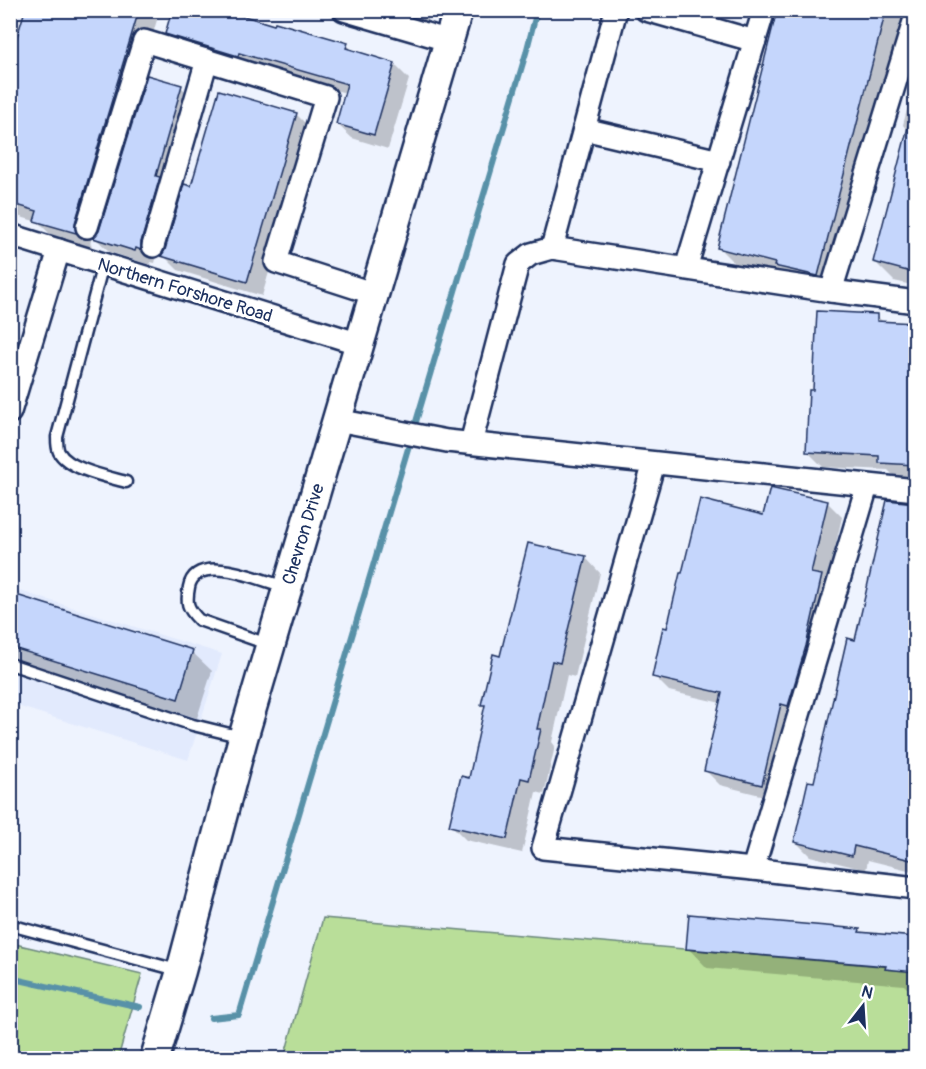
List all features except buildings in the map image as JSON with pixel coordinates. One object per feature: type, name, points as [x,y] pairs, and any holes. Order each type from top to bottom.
[{"type":"main road","name":"Chevron Drive","points":[[155,1059],[181,971],[243,738],[458,10]]},
{"type":"street","points":[[552,248],[616,10]]},
{"type":"street","points":[[646,10],[755,41]]},
{"type":"street","points":[[686,268],[765,10]]},
{"type":"street","points":[[356,12],[450,41]]},
{"type":"street","points":[[831,291],[915,15]]},
{"type":"street","points":[[87,228],[144,41],[326,97],[276,262],[375,294]]},
{"type":"street","points":[[153,246],[207,60]]},
{"type":"street","points":[[584,129],[719,161]]},
{"type":"street","name":"Northern Forshore Road","points":[[10,235],[360,344]]},
{"type":"street","points":[[471,443],[518,264],[531,254],[552,248],[915,302]]},
{"type":"street","points":[[10,412],[59,250]]},
{"type":"street","points":[[337,420],[429,438],[915,490]]},
{"type":"street","points":[[654,463],[543,848],[915,888]]},
{"type":"street","points":[[753,869],[867,486]]},
{"type":"lane","points":[[103,264],[57,437],[58,451],[66,460],[89,471],[126,482]]},
{"type":"lane","points":[[270,645],[199,620],[191,612],[186,601],[190,580],[202,570],[218,568],[287,588]]},
{"type":"lane","points":[[10,664],[193,725],[243,738]]},
{"type":"lane","points":[[10,925],[181,971]]},
{"type":"shaded area","points":[[10,588],[222,654],[188,760],[11,704]]},
{"type":"green space","points":[[323,918],[915,969],[915,1058],[284,1058]]},
{"type":"green space","points":[[11,943],[142,974],[118,1058],[11,1058]]},
{"type":"waterway","points":[[211,1018],[239,1015],[537,10]]},
{"type":"waterway","points":[[10,978],[140,1007]]}]
